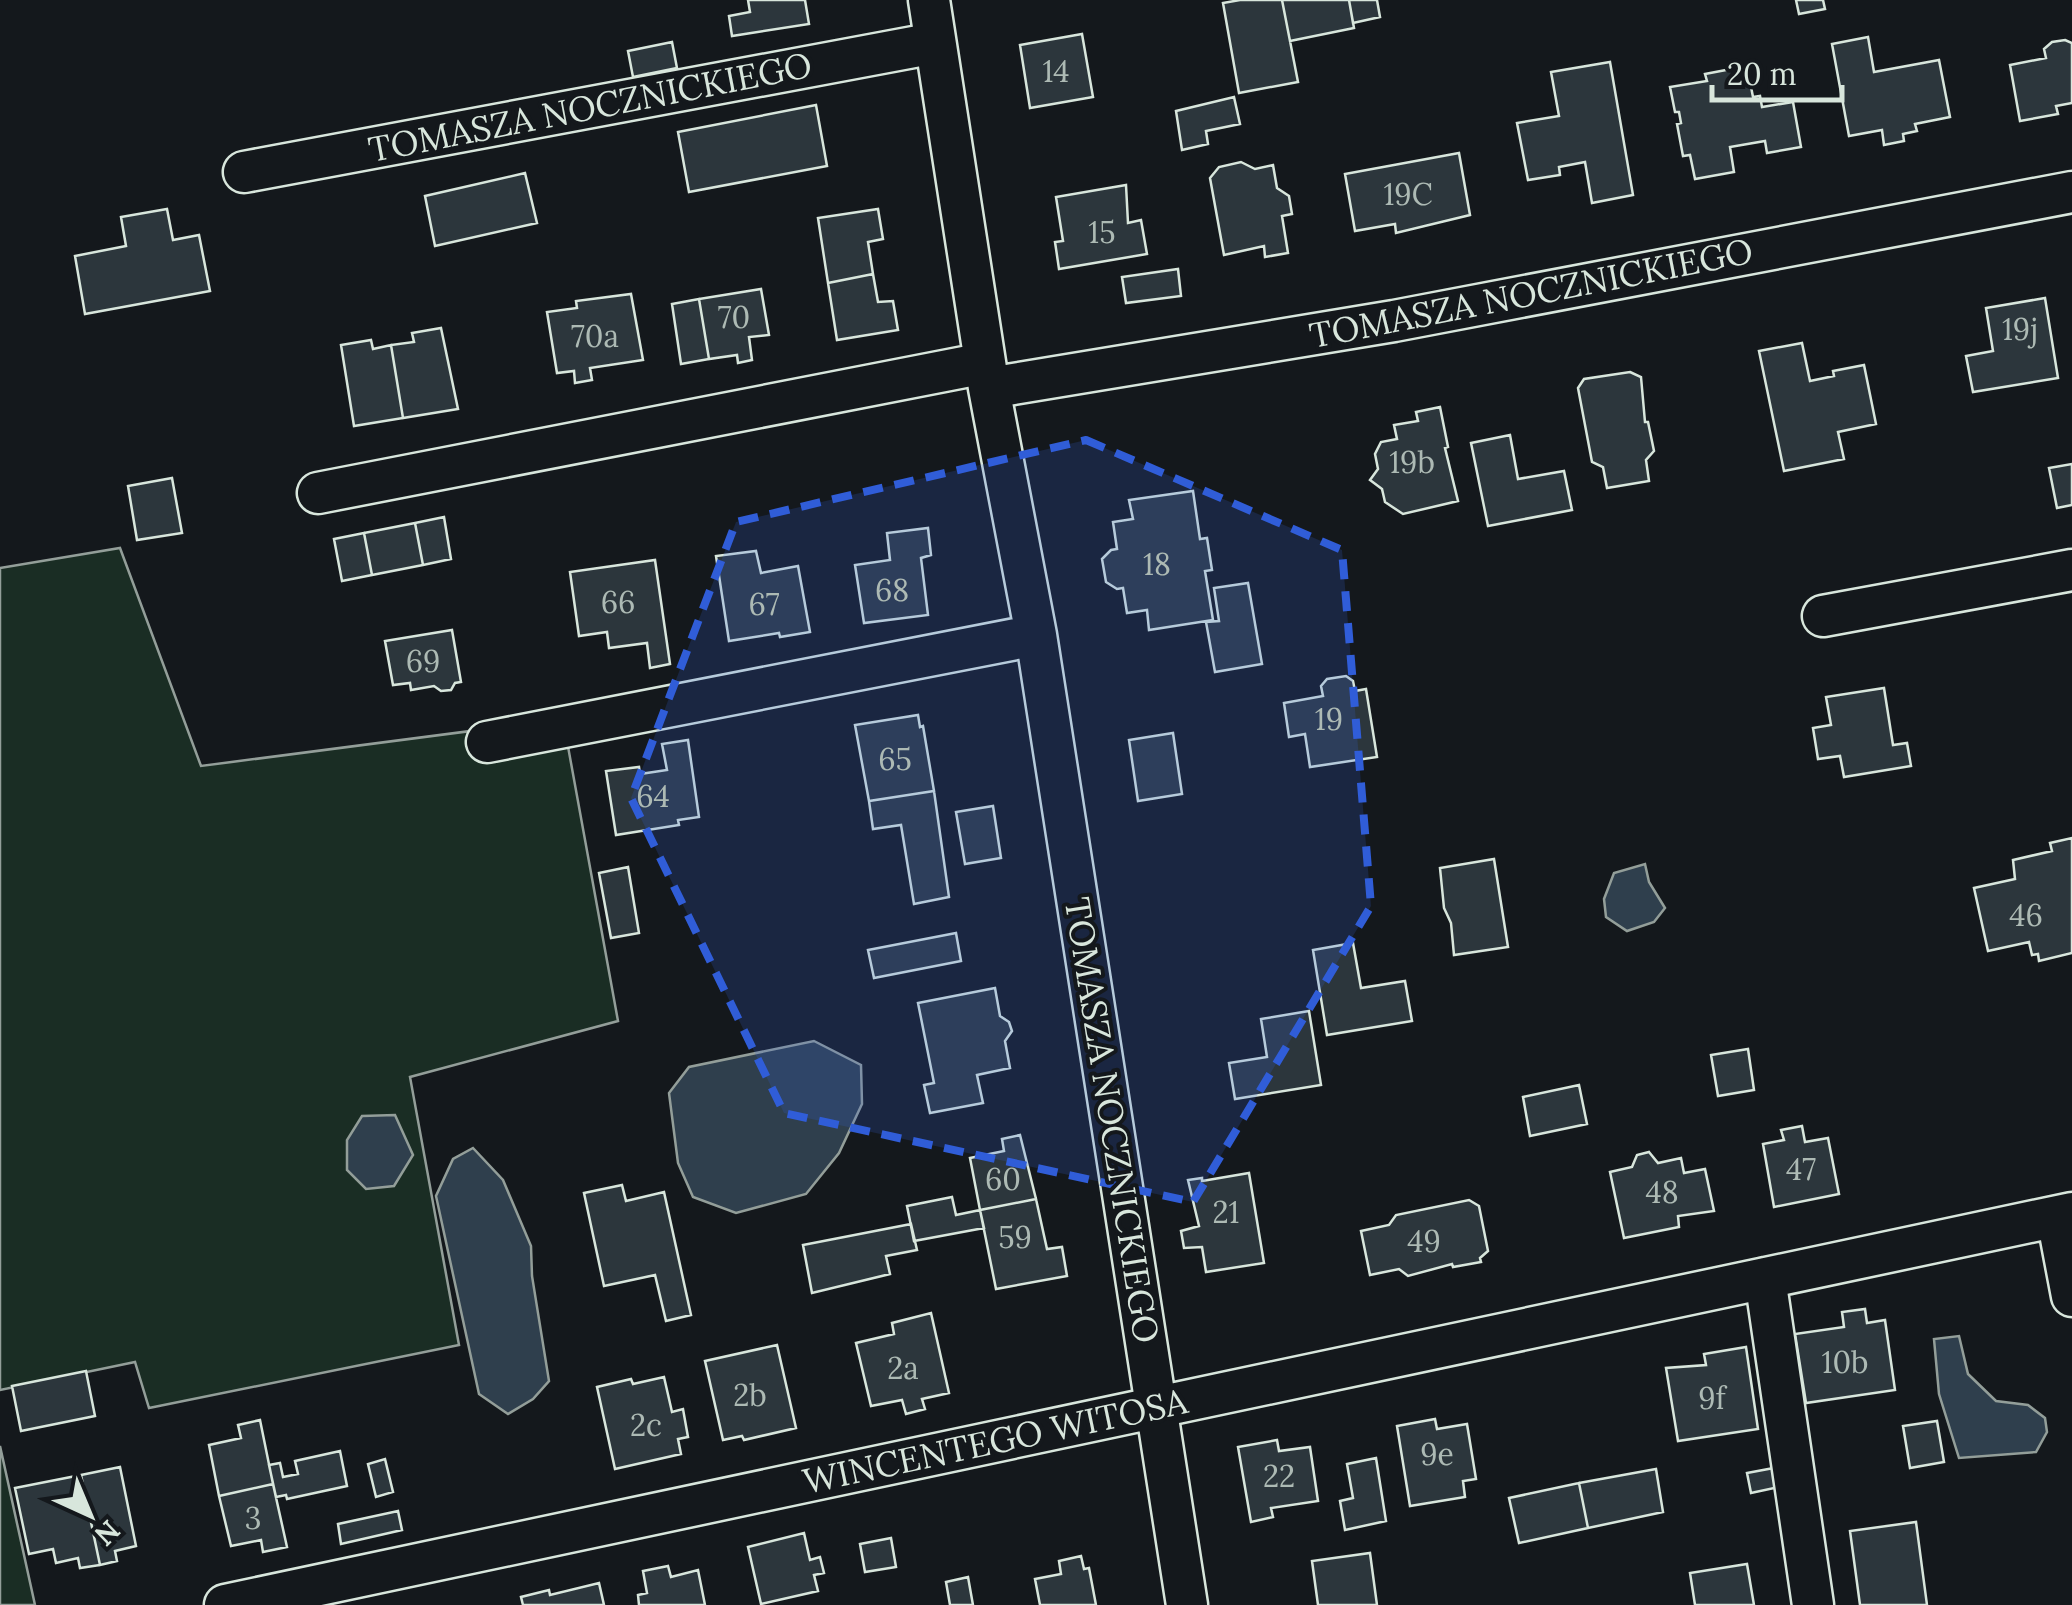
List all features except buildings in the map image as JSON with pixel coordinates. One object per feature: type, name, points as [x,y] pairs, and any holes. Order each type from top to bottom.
[{"type":"street","name":"TOMASZA NOCZNICKIEGO","points":[[929,0],[987,376],[1036,635],[1187,1605]]},
{"type":"street","name":"TOMASZA NOCZNICKIEGO","points":[[244,172],[935,43]]},
{"type":"street","name":"TOMASZA NOCZNICKIEGO","points":[[318,493],[987,376],[1394,320],[2072,192]]},
{"type":"street","points":[[1822,616],[2072,570]]},
{"type":"street","points":[[487,742],[1036,635]]},
{"type":"street","name":"WINCENTEGO WITOSA","points":[[225,1605],[2064,1215],[2072,1296]]},
{"type":"street","points":[[1765,1278],[1813,1605]]},
{"type":"highlighted area","points":[[1086,440],[1342,550],[1371,906],[1193,1202],[784,1113],[631,798],[736,522]]},
{"type":"green space","points":[[120,548],[201,766],[563,719],[618,1021],[410,1077],[459,1345],[149,1408],[135,1362],[0,1390],[0,568]]},
{"type":"green space","points":[[0,1446],[35,1605],[0,1605]]},
{"type":"water","points":[[1645,864],[1649,882],[1665,908],[1654,922],[1627,931],[1606,917],[1604,899],[1614,873]]},
{"type":"water","points":[[814,1041],[861,1065],[862,1104],[839,1153],[806,1194],[736,1213],[693,1197],[678,1163],[669,1093],[689,1067]]},
{"type":"water","points":[[395,1115],[413,1155],[394,1186],[366,1189],[347,1170],[347,1140],[362,1116]]},
{"type":"water","points":[[473,1148],[503,1180],[531,1246],[549,1381],[533,1399],[508,1414],[479,1394],[436,1196],[453,1159]]},
{"type":"water","points":[[1959,1336],[1968,1374],[1996,1401],[2028,1405],[2045,1418],[2047,1432],[2036,1452],[1959,1458],[1939,1394],[1934,1339]]}]
